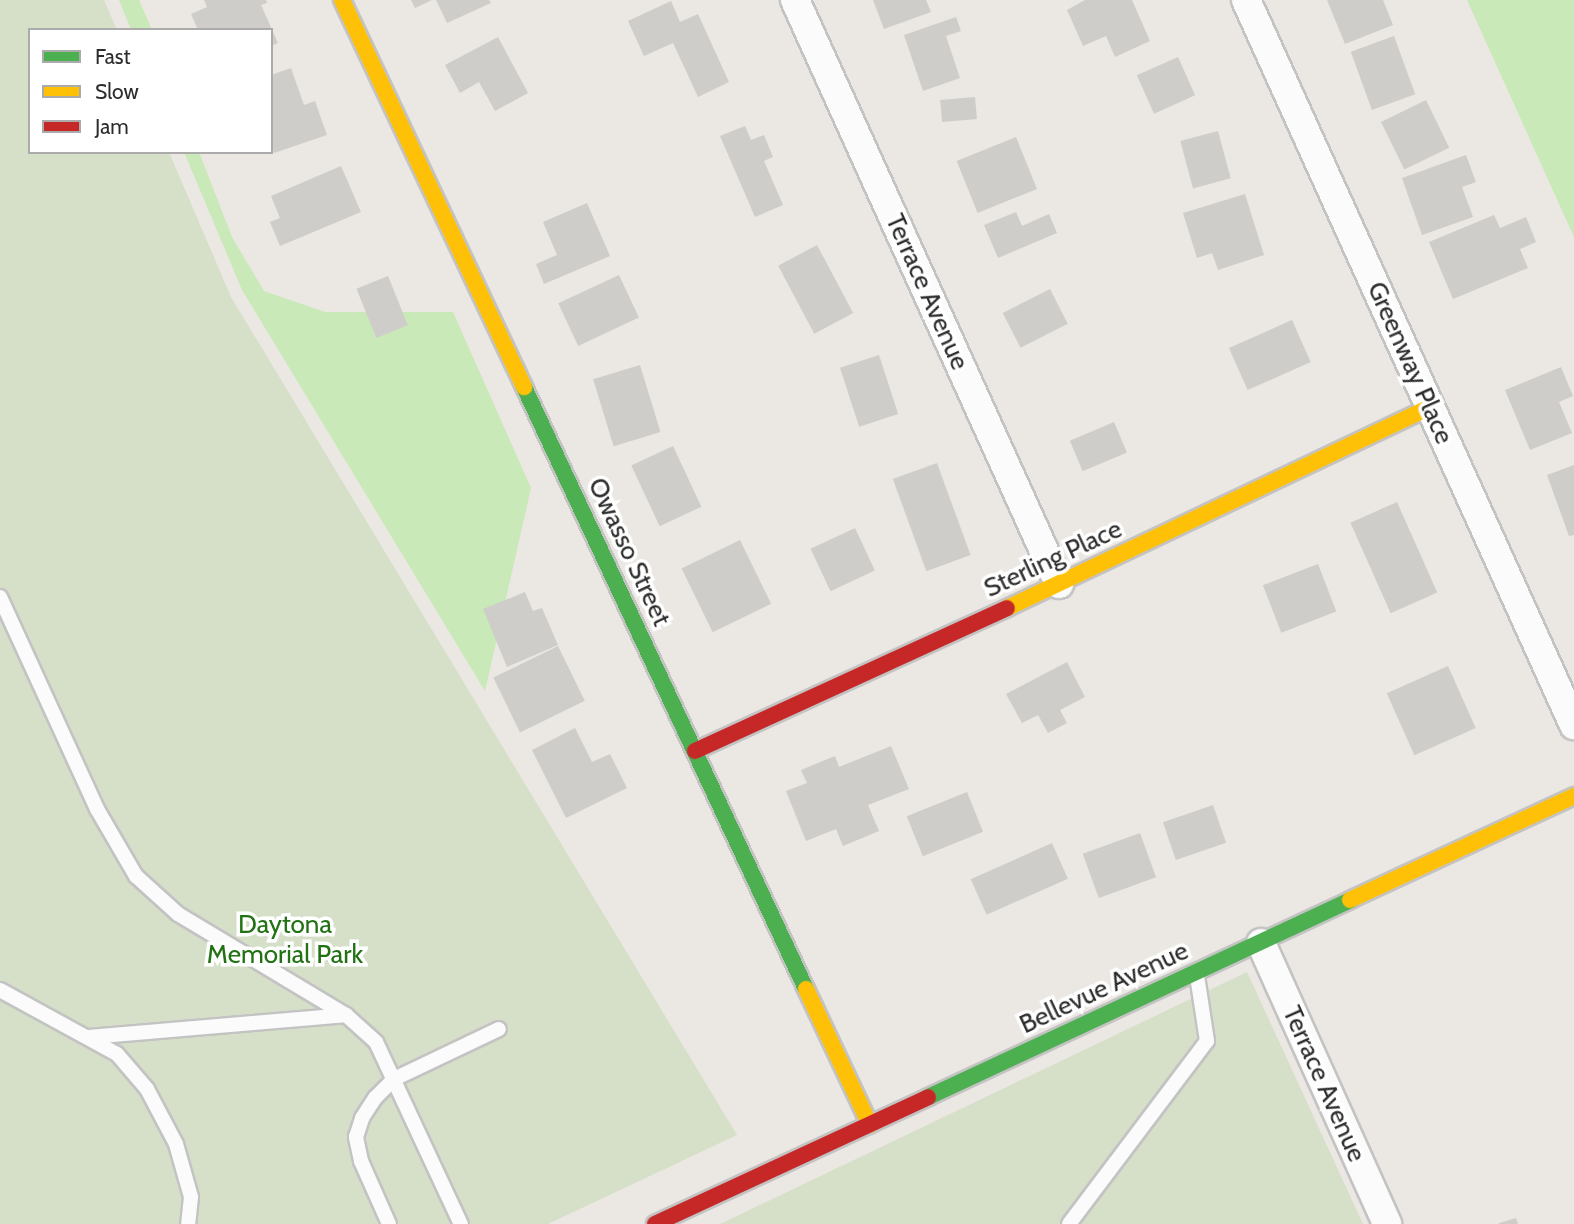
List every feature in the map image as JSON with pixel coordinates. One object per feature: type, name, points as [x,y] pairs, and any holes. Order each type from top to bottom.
[{"type":"street","name":"Owasso Street","points":[[342,0],[870,1125]]},
{"type":"street","name":"Terrace Avenue","points":[[795,0],[1059,584]]},
{"type":"street","name":"Greenway Place","points":[[1246,0],[1574,725]]},
{"type":"street","name":"Sterling Place","points":[[695,751],[1059,584],[1430,407]]},
{"type":"street","name":"Bellevue Avenue","points":[[655,1224],[1574,796]]},
{"type":"street","name":"Terrace Avenue","points":[[1261,943],[1387,1224]]},
{"type":"lane","points":[[0,597],[97,809],[136,876],[178,914],[346,1015],[376,1042],[461,1224]]},
{"type":"lane","points":[[1069,1224],[1207,1041],[1196,971]]},
{"type":"lane","points":[[0,990],[117,1054],[147,1088],[176,1144],[191,1197],[188,1224]]},
{"type":"lane","points":[[90,1037],[346,1015]]},
{"type":"lane","points":[[388,1224],[361,1161],[356,1137],[369,1108],[394,1079],[499,1029]]},
{"type":"green space","name":"Daytona Memorial Park","points":[[0,0],[104,0],[116,28],[28,28],[28,154],[170,154],[231,297],[737,1135],[548,1224],[0,1224]]},
{"type":"green space","points":[[119,0],[139,0],[151,28],[130,28]]},
{"type":"green space","points":[[1467,0],[1574,0],[1574,237]]},
{"type":"green space","points":[[185,154],[200,154],[232,237],[264,291],[325,312],[453,312],[531,488],[485,691],[242,290]]},
{"type":"green space","points":[[1247,972],[1363,1224],[720,1224]]},
{"type":"building","points":[[204,0],[266,0],[267,3],[261,5],[271,28],[197,28],[191,14],[207,7]]},
{"type":"building","points":[[411,0],[432,0],[415,8]]},
{"type":"building","points":[[436,0],[489,0],[491,3],[447,23]]},
{"type":"building","points":[[873,0],[926,0],[931,12],[884,29]]},
{"type":"building","points":[[1085,0],[1132,0],[1150,41],[1115,57],[1106,36],[1083,46],[1067,10]]},
{"type":"building","points":[[1327,0],[1383,0],[1393,25],[1345,44]]},
{"type":"building","points":[[671,1],[680,22],[698,14],[729,82],[698,97],[673,43],[644,56],[628,21]]},
{"type":"building","points":[[956,17],[961,31],[946,36],[960,78],[923,91],[904,35]]},
{"type":"building","points":[[273,32],[278,43],[273,45]]},
{"type":"building","points":[[1394,36],[1415,94],[1372,110],[1351,52]]},
{"type":"building","points":[[498,37],[528,93],[495,111],[479,82],[460,93],[445,65]]},
{"type":"building","points":[[1178,57],[1195,95],[1154,114],[1137,75]]},
{"type":"building","points":[[291,68],[304,105],[315,101],[327,135],[274,153],[273,74]]},
{"type":"building","points":[[975,97],[977,119],[942,122],[940,100]]},
{"type":"building","points":[[1426,100],[1449,148],[1404,170],[1381,122]]},
{"type":"building","points":[[745,126],[751,140],[764,135],[773,157],[764,161],[783,205],[755,217],[720,136]]},
{"type":"building","points":[[1218,131],[1231,178],[1193,188],[1180,141]]},
{"type":"building","points":[[1016,137],[1037,189],[978,213],[957,161]]},
{"type":"building","points":[[1466,155],[1476,182],[1462,187],[1473,217],[1422,235],[1402,178]]},
{"type":"building","points":[[341,166],[361,212],[280,246],[270,222],[280,218],[271,196]]},
{"type":"building","points":[[1245,194],[1264,255],[1218,270],[1212,253],[1197,258],[1183,213]]},
{"type":"building","points":[[587,203],[610,256],[544,284],[536,264],[557,255],[543,222]]},
{"type":"building","points":[[1016,212],[1022,226],[1049,214],[1057,233],[998,258],[984,225]]},
{"type":"building","points":[[1494,215],[1500,228],[1526,217],[1536,242],[1520,249],[1528,268],[1453,299],[1429,242]]},
{"type":"building","points":[[817,245],[853,313],[814,334],[778,266]]},
{"type":"building","points":[[619,275],[639,318],[578,346],[558,303]]},
{"type":"building","points":[[388,276],[408,325],[376,338],[356,289]]},
{"type":"building","points":[[1050,289],[1068,324],[1020,348],[1003,313]]},
{"type":"building","points":[[1292,320],[1311,362],[1248,390],[1229,348]]},
{"type":"building","points":[[879,355],[898,414],[859,427],[840,368]]},
{"type":"building","points":[[640,365],[660,432],[614,446],[593,379]]},
{"type":"building","points":[[1561,367],[1573,396],[1559,402],[1572,433],[1530,450],[1505,390]]},
{"type":"building","points":[[1114,422],[1127,452],[1083,471],[1070,441]]},
{"type":"building","points":[[673,446],[701,507],[660,526],[631,465]]},
{"type":"building","points":[[937,463],[971,555],[926,571],[893,479]]},
{"type":"building","points":[[1574,465],[1574,535],[1569,536],[1547,475]]},
{"type":"building","points":[[1397,502],[1437,592],[1391,613],[1350,523]]},
{"type":"building","points":[[855,528],[875,571],[830,591],[811,549]]},
{"type":"building","points":[[740,540],[771,604],[713,632],[682,568]]},
{"type":"building","points":[[1318,564],[1336,612],[1281,633],[1263,585]]},
{"type":"building","points":[[525,592],[533,611],[542,608],[558,645],[507,667],[483,609]]},
{"type":"building","points":[[558,646],[585,701],[520,732],[493,678]]},
{"type":"building","points":[[1067,662],[1085,697],[1060,710],[1067,723],[1048,733],[1038,715],[1022,723],[1006,694]]},
{"type":"building","points":[[1448,666],[1476,728],[1414,755],[1387,693]]},
{"type":"building","points":[[575,728],[592,762],[610,754],[627,788],[566,818],[532,750]]},
{"type":"building","points":[[891,746],[909,789],[868,805],[879,831],[843,846],[836,829],[806,841],[786,791],[807,783],[801,770],[835,756],[839,767]]},
{"type":"building","points":[[967,792],[983,832],[923,856],[907,816]]},
{"type":"building","points":[[1213,805],[1226,843],[1176,860],[1163,822]]},
{"type":"building","points":[[1140,833],[1156,877],[1099,898],[1083,854]]},
{"type":"building","points":[[1052,843],[1068,879],[987,915],[971,879]]},
{"type":"building","points":[[1516,1218],[1518,1224],[1499,1224],[1499,1223]]},
{"type":"traffic: fast","points":[[524,387],[806,989]]},
{"type":"traffic: fast","points":[[928,1097],[1350,900]]},
{"type":"traffic: slow","points":[[342,0],[524,387]]},
{"type":"traffic: slow","points":[[1007,608],[1430,407]]},
{"type":"traffic: slow","points":[[1350,900],[1574,796]]},
{"type":"traffic: slow","points":[[806,989],[870,1125]]},
{"type":"traffic: jam","points":[[695,751],[1007,608]]},
{"type":"traffic: jam","points":[[655,1224],[928,1097]]}]
